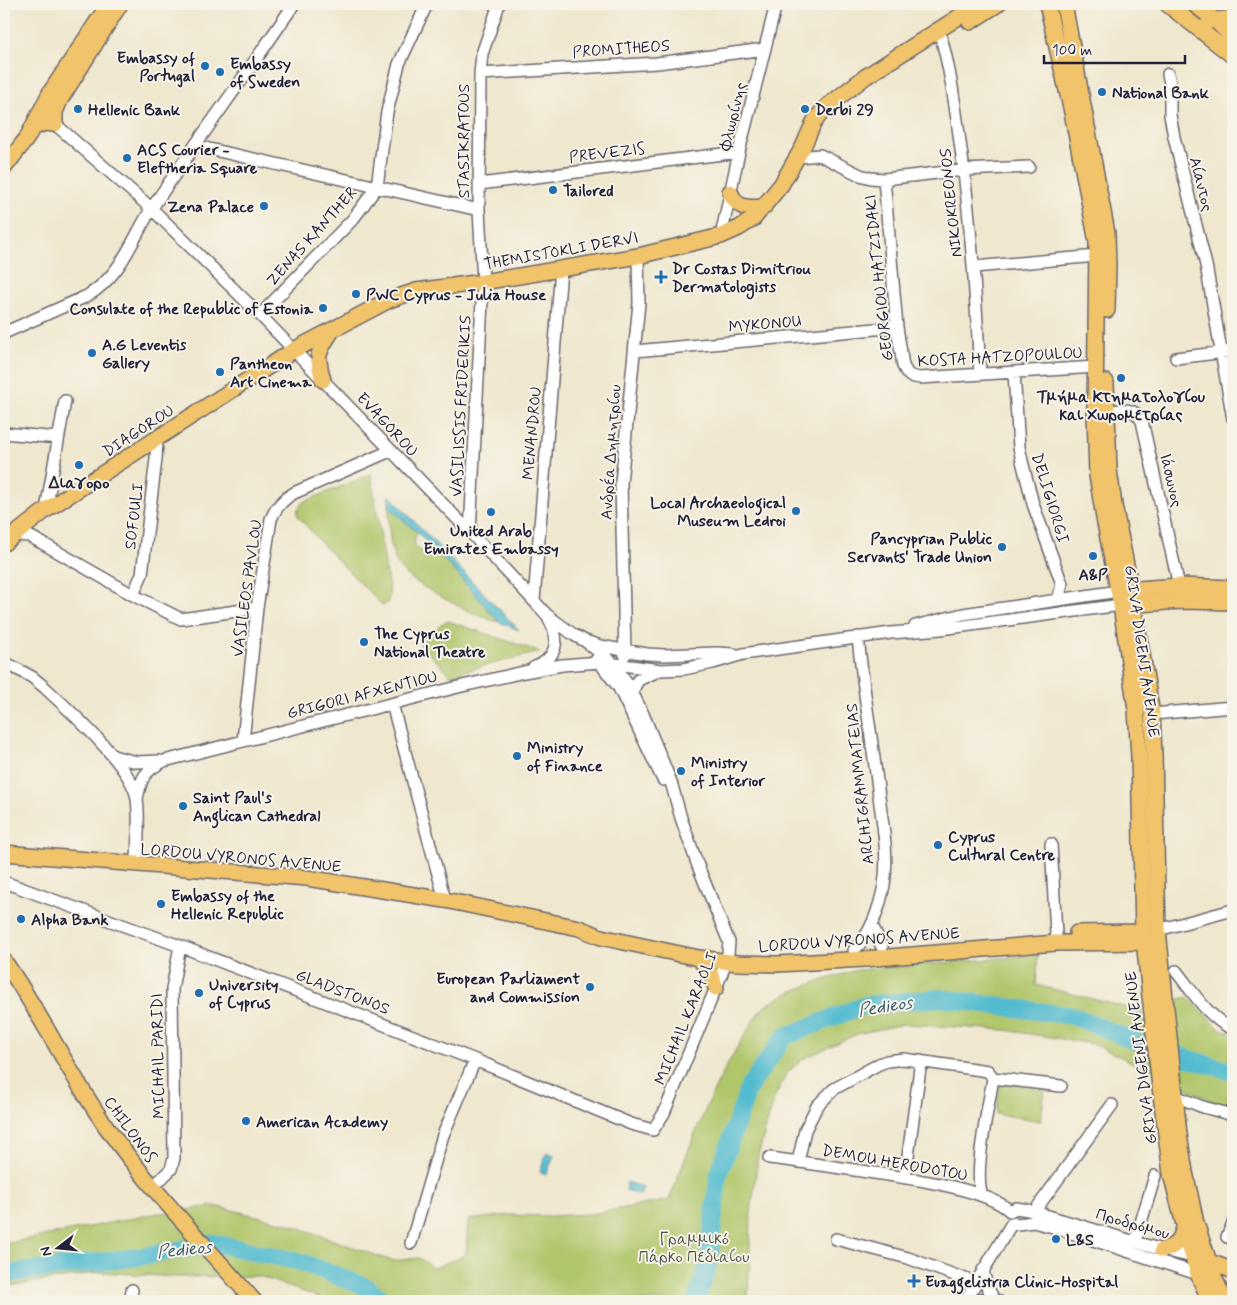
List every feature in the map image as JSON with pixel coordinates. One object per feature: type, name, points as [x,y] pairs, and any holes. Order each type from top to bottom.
[{"type":"main road","points":[[4,168],[33,128],[50,93],[108,4]]},
{"type":"main road","points":[[33,128],[44,123],[55,124],[55,112],[60,100],[120,4]]},
{"type":"main road","name":"THEMISTOKLI DERVI","points":[[294,350],[403,295],[431,288],[483,282],[638,256],[721,236],[753,219],[764,208],[781,185],[801,152],[847,103],[979,4]]},
{"type":"main road","name":"THEMISTOKLI DERVI","points":[[940,35],[998,4]]},
{"type":"main road","name":"GRIVA DIGENI AVENUE","points":[[1047,4],[1072,112],[1098,256],[1097,475],[1104,518],[1126,597],[1152,714],[1154,754],[1151,937]]},
{"type":"main road","name":"GRIVA DIGENI AVENUE","points":[[1064,4],[1107,233],[1105,360],[1109,470],[1126,597],[1137,720],[1142,895],[1151,937],[1166,1080],[1171,1174],[1184,1228],[1198,1274],[1210,1301]]},
{"type":"main road","points":[[1068,21],[1070,4]]},
{"type":"main road","points":[[1167,4],[1233,56]]},
{"type":"main road","points":[[1194,4],[1216,21],[1233,38]]},
{"type":"main road","points":[[1185,17],[1216,21],[1233,18]]},
{"type":"main road","points":[[730,192],[734,201],[739,205],[747,208],[764,208]]},
{"type":"main road","points":[[323,380],[318,355],[332,330]]},
{"type":"main road","name":"DIAGOROU","points":[[4,544],[42,513],[294,350]]},
{"type":"main road","points":[[1126,597],[1179,586],[1233,588]]},
{"type":"main road","points":[[1126,597],[1233,602]]},
{"type":"main road","name":"LORDOU VYRONOS AVENUE","points":[[8,854],[307,878],[445,900],[579,928],[600,937],[699,958],[769,956],[1056,934],[1100,932],[1151,937]]},
{"type":"main road","points":[[1100,932],[1122,926],[1134,919],[1138,913],[1142,895]]},
{"type":"main road","name":"LORDOU VYRONOS AVENUE","points":[[579,928],[602,928],[691,947],[727,957],[778,964],[1151,937]]},
{"type":"main road","points":[[699,958],[711,974],[716,988]]},
{"type":"main road","name":"CHILONOS","points":[[4,960],[24,989],[76,1082],[122,1149],[167,1205],[254,1301]]},
{"type":"main road","name":"GRIVA DIGENI AVENUE","points":[[1166,1080],[1175,1096],[1185,1172],[1196,1223],[1214,1277],[1225,1301]]},
{"type":"main road","points":[[1162,1250],[1176,1245],[1182,1237],[1184,1228]]},
{"type":"main road","name":"Προδρόμου","points":[[1193,1257],[1230,1269],[1233,1272]]},
{"type":"main road","name":"Προδρόμου","points":[[1198,1274],[1233,1279]]},
{"type":"main road","points":[[1232,1301],[1233,1297]]},
{"type":"street","points":[[4,333],[87,296],[105,284],[116,270],[152,209],[294,4]]},
{"type":"street","name":"ZENAS KANTHER","points":[[260,315],[353,219],[377,186],[387,112],[399,64],[428,4]]},
{"type":"street","name":"STASIKRATOUS","points":[[483,282],[479,210],[480,74],[482,54],[499,4]]},
{"type":"street","name":"Φλωρίνης","points":[[721,236],[739,152],[776,4]]},
{"type":"street","name":"NIKOKREONOS","points":[[940,35],[953,91],[964,170],[974,266],[980,374]]},
{"type":"street","name":"PROMITHEOS","points":[[480,74],[657,63],[765,49]]},
{"type":"street","name":"Αίαντος","points":[[1168,74],[1172,129],[1228,351],[1233,419]]},
{"type":"street","name":"EVAGOROU","points":[[55,124],[152,209],[260,315],[470,532],[551,619],[585,642],[624,650],[664,655],[717,653],[736,655]]},
{"type":"street","points":[[196,146],[479,210]]},
{"type":"street","name":"PREVEZIS","points":[[479,184],[739,152]]},
{"type":"street","points":[[801,152],[820,155],[860,175],[884,179],[964,170],[1029,167]]},
{"type":"street","name":"GEORGIOU HATZIDAKI","points":[[884,179],[898,327],[903,366],[907,373]]},
{"type":"street","name":"Ανδρέα Δημητρίου","points":[[624,650],[621,483],[639,303],[638,256]]},
{"type":"street","points":[[974,266],[1098,256]]},
{"type":"street","name":"MENANDROU","points":[[534,600],[561,269]]},
{"type":"street","name":"VASILISSIS FRIDERIKIS","points":[[470,532],[483,282]]},
{"type":"street","name":"MYKONOU","points":[[635,351],[898,327]]},
{"type":"street","points":[[1176,358],[1228,351]]},
{"type":"street","name":"KOSTA HATZOPOULOU","points":[[907,373],[914,378],[920,378],[1096,368]]},
{"type":"street","name":"DELIGIORGI","points":[[1014,373],[1019,447],[1027,485],[1062,584],[1058,600]]},
{"type":"street","points":[[42,543],[38,526],[65,401]]},
{"type":"street","name":"Ιάσωνος","points":[[1106,412],[1128,410],[1136,412],[1142,421],[1179,586]]},
{"type":"street","points":[[4,433],[58,438]]},
{"type":"street","name":"SOFOULI","points":[[133,594],[142,574],[157,439]]},
{"type":"street","name":"VASILEOS PAVLOU","points":[[243,741],[258,608],[271,519],[280,504],[294,493],[390,451]]},
{"type":"street","points":[[17,535],[29,536],[182,619],[258,608]]},
{"type":"street","points":[[891,633],[963,614],[1058,600],[1126,597]]},
{"type":"street","points":[[736,655],[858,637],[942,629],[1126,597]]},
{"type":"street","points":[[524,672],[542,664],[555,649],[556,636],[551,619]]},
{"type":"street","name":"MICHAIL KARAOLI","points":[[551,619],[570,639],[600,662],[613,678],[625,699],[681,818],[729,942],[727,957],[716,988],[664,1114],[653,1130],[639,1127]]},
{"type":"street","name":"ARCHIGRAMMATEIAS","points":[[854,950],[872,925],[884,884],[885,846],[858,637]]},
{"type":"street","name":"MICHAIL KARAOLI","points":[[585,642],[613,663],[632,692],[664,762],[681,818]]},
{"type":"street","points":[[624,650],[624,655],[630,660],[656,669]]},
{"type":"street","name":"GRIGORI AFXENTIOU","points":[[137,799],[144,776],[150,769],[164,761],[524,672],[575,663],[600,662],[656,669],[698,666],[736,655]]},
{"type":"street","points":[[4,662],[32,677],[44,686],[113,756],[131,781],[137,799],[137,864]]},
{"type":"street","points":[[632,692],[638,680],[656,669]]},
{"type":"street","points":[[392,704],[445,900]]},
{"type":"street","points":[[1152,714],[1233,707]]},
{"type":"street","points":[[113,756],[137,762],[164,761]]},
{"type":"street","points":[[1051,844],[1056,934]]},
{"type":"street","name":"GLADSTONOS","points":[[4,882],[180,946],[475,1060],[639,1127]]},
{"type":"street","points":[[1151,937],[1233,910]]},
{"type":"street","points":[[872,925],[882,947]]},
{"type":"street","name":"MICHAIL PARIDI","points":[[153,1187],[171,1170],[174,1158],[172,989],[180,946]]},
{"type":"street","points":[[1176,971],[1209,1012],[1233,1029]]},
{"type":"street","points":[[798,1162],[805,1130],[817,1106],[834,1089],[862,1073],[887,1061],[904,1059],[988,1070],[993,1078],[978,1172],[979,1188],[982,1195]]},
{"type":"street","points":[[411,1243],[443,1135],[475,1060]]},
{"type":"street","points":[[905,1178],[921,1061]]},
{"type":"street","points":[[993,1078],[1061,1086]]},
{"type":"street","points":[[1175,1096],[1203,1107],[1233,1115]]},
{"type":"street","points":[[1034,1212],[1112,1105]]},
{"type":"street","name":"DEMOU HERODOTOU","points":[[769,1158],[905,1178],[982,1195],[992,1199],[1016,1216]]},
{"type":"street","points":[[1135,1242],[1155,1176]]},
{"type":"street","name":"Προδρόμου","points":[[1016,1216],[1034,1212],[1162,1250],[1193,1257]]},
{"type":"street","points":[[965,1301],[1016,1216]]},
{"type":"street","name":"Προδρόμου","points":[[1016,1216],[1198,1274]]},
{"type":"street","points":[[1227,1237],[1233,1223]]},
{"type":"street","points":[[836,1239],[908,1258],[976,1283]]},
{"type":"street","points":[[983,1270],[986,1284],[996,1301]]},
{"type":"street","points":[[965,1301],[979,1299],[996,1301]]},
{"type":"green space","points":[[371,474],[390,596],[387,603],[383,606],[323,545],[297,515],[298,509],[303,502]]},
{"type":"green space","points":[[389,507],[417,532],[414,541],[417,549],[425,553],[435,550],[499,622],[476,614],[430,591],[399,567],[391,546]]},
{"type":"green space","points":[[448,621],[540,652],[451,676],[420,644],[441,624]]},
{"type":"green space","name":"Γραμμικό Πάρκο Πεδιαίου","points":[[1038,955],[1036,985],[1141,1011],[1142,1020],[1176,1029],[1175,1000],[1188,997],[1219,1028],[1233,1034],[1233,1109],[1094,1044],[1005,1030],[904,1024],[857,1034],[803,1059],[787,1073],[775,1096],[758,1156],[751,1213],[748,1301],[329,1301],[259,1276],[175,1277],[101,1272],[4,1287],[4,1244],[154,1214],[215,1206],[286,1223],[392,1261],[419,1258],[433,1268],[466,1255],[468,1220],[509,1215],[591,1214],[669,1200],[724,1070],[763,1008],[797,990],[858,970]]},
{"type":"green space","points":[[1000,1083],[1045,1088],[1041,1121],[996,1114]]},
{"type":"water","points":[[389,495],[519,630],[499,622],[451,567],[417,532],[389,507]]},
{"type":"water","points":[[547,1152],[554,1155],[547,1174],[540,1172]]},
{"type":"water","points":[[627,1182],[643,1187],[641,1195],[625,1190]]},
{"type":"waterway","name":"Pedieos","points":[[696,1301],[709,1262],[718,1176],[749,1087],[784,1037],[865,1005],[940,998],[1074,1016],[1136,1042],[1233,1072]]},
{"type":"waterway","name":"Pedieos","points":[[4,1274],[138,1257],[213,1243],[301,1262],[366,1287],[385,1301]]},
{"type":"place","name":"Embassy of Portugal","points":[[205,66]]},
{"type":"place","name":"Embassy of Sweden","points":[[220,72]]},
{"type":"place","name":"National Bank","points":[[1102,92]]},
{"type":"place","name":"Hellenic Bank","points":[[78,109]]},
{"type":"place","name":"Derbi 29","points":[[805,109]]},
{"type":"place","name":"ACS Courier - Eleftheria Square","points":[[127,158]]},
{"type":"place","name":"Tailored","points":[[553,190]]},
{"type":"place","name":"Zena Palace","points":[[264,206]]},
{"type":"place","name":"Dr Costas Dimitriou Dermatologists","points":[[661,277]]},
{"type":"place","name":"PWC Cyprus - Julia House","points":[[356,294]]},
{"type":"place","name":"Consulate of the Republic of Estonia","points":[[323,308]]},
{"type":"place","name":"A.G Leventis Gallery","points":[[92,353]]},
{"type":"place","name":"Pantheon Art Cinema","points":[[220,372]]},
{"type":"place","name":"Τμήμα Κτηματολογίου και Χωρομετρίας","points":[[1121,378]]},
{"type":"place","name":"Διαγορο","points":[[79,465]]},
{"type":"place","name":"Local Archaeological Museum Ledroi","points":[[796,511]]},
{"type":"place","name":"United Arab Emirates Embassy","points":[[491,512]]},
{"type":"place","name":"Pancyprian Public Servants' Trade Union","points":[[1002,547]]},
{"type":"place","name":"A&P","points":[[1093,556]]},
{"type":"place","name":"The Cyprus National Theatre","points":[[364,642]]},
{"type":"place","name":"Ministry of Finance","points":[[517,756]]},
{"type":"place","name":"Ministry of Interior","points":[[681,771]]},
{"type":"place","name":"Saint Paul's Anglican Cathedral","points":[[183,806]]},
{"type":"place","name":"Cyprus Cultural Centre","points":[[938,845]]},
{"type":"place","name":"Embassy of the Hellenic Republic","points":[[161,904]]},
{"type":"place","name":"Alpha Bank","points":[[21,919]]},
{"type":"place","name":"European Parliament and Commission","points":[[590,987]]},
{"type":"place","name":"University of Cyprus","points":[[199,993]]},
{"type":"place","name":"American Academy","points":[[246,1121]]},
{"type":"place","name":"L&S","points":[[1056,1239]]},
{"type":"place","name":"Euaggelistria Clinic-Hospital","points":[[914,1281]]}]
